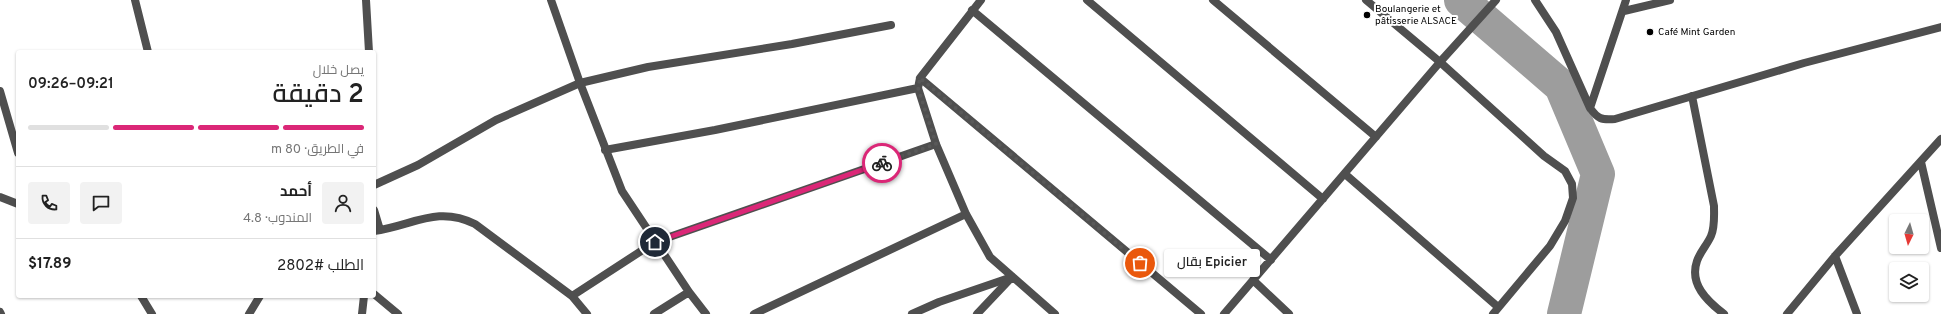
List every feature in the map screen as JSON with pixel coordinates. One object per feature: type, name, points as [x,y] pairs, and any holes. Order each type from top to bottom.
[{"type":"street","points":[[135,0],[148,50]]},
{"type":"street","points":[[366,0],[369,50]]},
{"type":"street","points":[[551,0],[580,84],[622,191],[689,292],[706,314]]},
{"type":"street","points":[[981,0],[920,78],[918,88],[936,144],[966,214],[990,257],[1055,314]]},
{"type":"street","points":[[1087,0],[1323,199]]},
{"type":"street","points":[[1213,0],[1376,137]]},
{"type":"street","points":[[1366,0],[1440,61],[1544,156],[1565,171],[1572,184],[1573,198],[1565,221],[1550,246],[1492,314]]},
{"type":"street","points":[[1224,314],[1440,61],[1496,0]]},
{"type":"street","points":[[1535,0],[1556,32],[1590,108],[1597,117],[1605,119],[1615,119],[1804,63],[1941,27]]},
{"type":"street","points":[[1590,108],[1624,11],[1626,0]]},
{"type":"street","points":[[1624,11],[1670,0]]},
{"type":"street","points":[[972,10],[1271,260]]},
{"type":"street","points":[[376,184],[418,165],[496,120],[580,84],[648,67],[792,44],[891,25]]},
{"type":"street","points":[[920,78],[1201,314]]},
{"type":"street","points":[[605,150],[715,130],[918,88]]},
{"type":"street","points":[[0,91],[16,147]]},
{"type":"street","points":[[1692,96],[1714,206],[1714,220],[1711,236],[1697,260],[1695,273],[1698,288],[1709,302],[1724,314]]},
{"type":"street","points":[[1787,314],[1835,256],[1941,139]]},
{"type":"street","points":[[572,296],[655,242],[936,144]]},
{"type":"street","points":[[1921,162],[1941,248]]},
{"type":"street","points":[[1345,174],[1498,307]]},
{"type":"street","points":[[0,197],[16,203]]},
{"type":"street","points":[[754,314],[966,214]]},
{"type":"street","points":[[377,231],[441,215],[461,217],[475,224],[572,296],[587,314]]},
{"type":"street","points":[[1835,256],[1857,314]]},
{"type":"street","points":[[912,314],[939,302],[1012,277]]},
{"type":"street","points":[[977,314],[1012,277]]},
{"type":"street","points":[[1253,280],[1289,314]]},
{"type":"street","points":[[654,314],[689,292]]},
{"type":"street","points":[[376,296],[398,314]]},
{"type":"street","points":[[142,298],[147,312]]},
{"type":"street","points":[[249,314],[259,298]]},
{"type":"street","points":[[362,314],[364,298]]},
{"type":"waterway","points":[[1461,0],[1561,86],[1598,174],[1564,314]]},
{"type":"way so far","points":[[882,163],[936,144],[918,88],[920,78],[1140,263]]},
{"type":"place","name":"Boulangerie et pâtisserie ALSACE","points":[[1367,15]]},
{"type":"place","name":"Café Mint Garden","points":[[1650,32]]},
{"type":"place","name":"Epicier بقال","points":[[1140,263]]},
{"type":"route","points":[[655,242],[882,163]]}]
